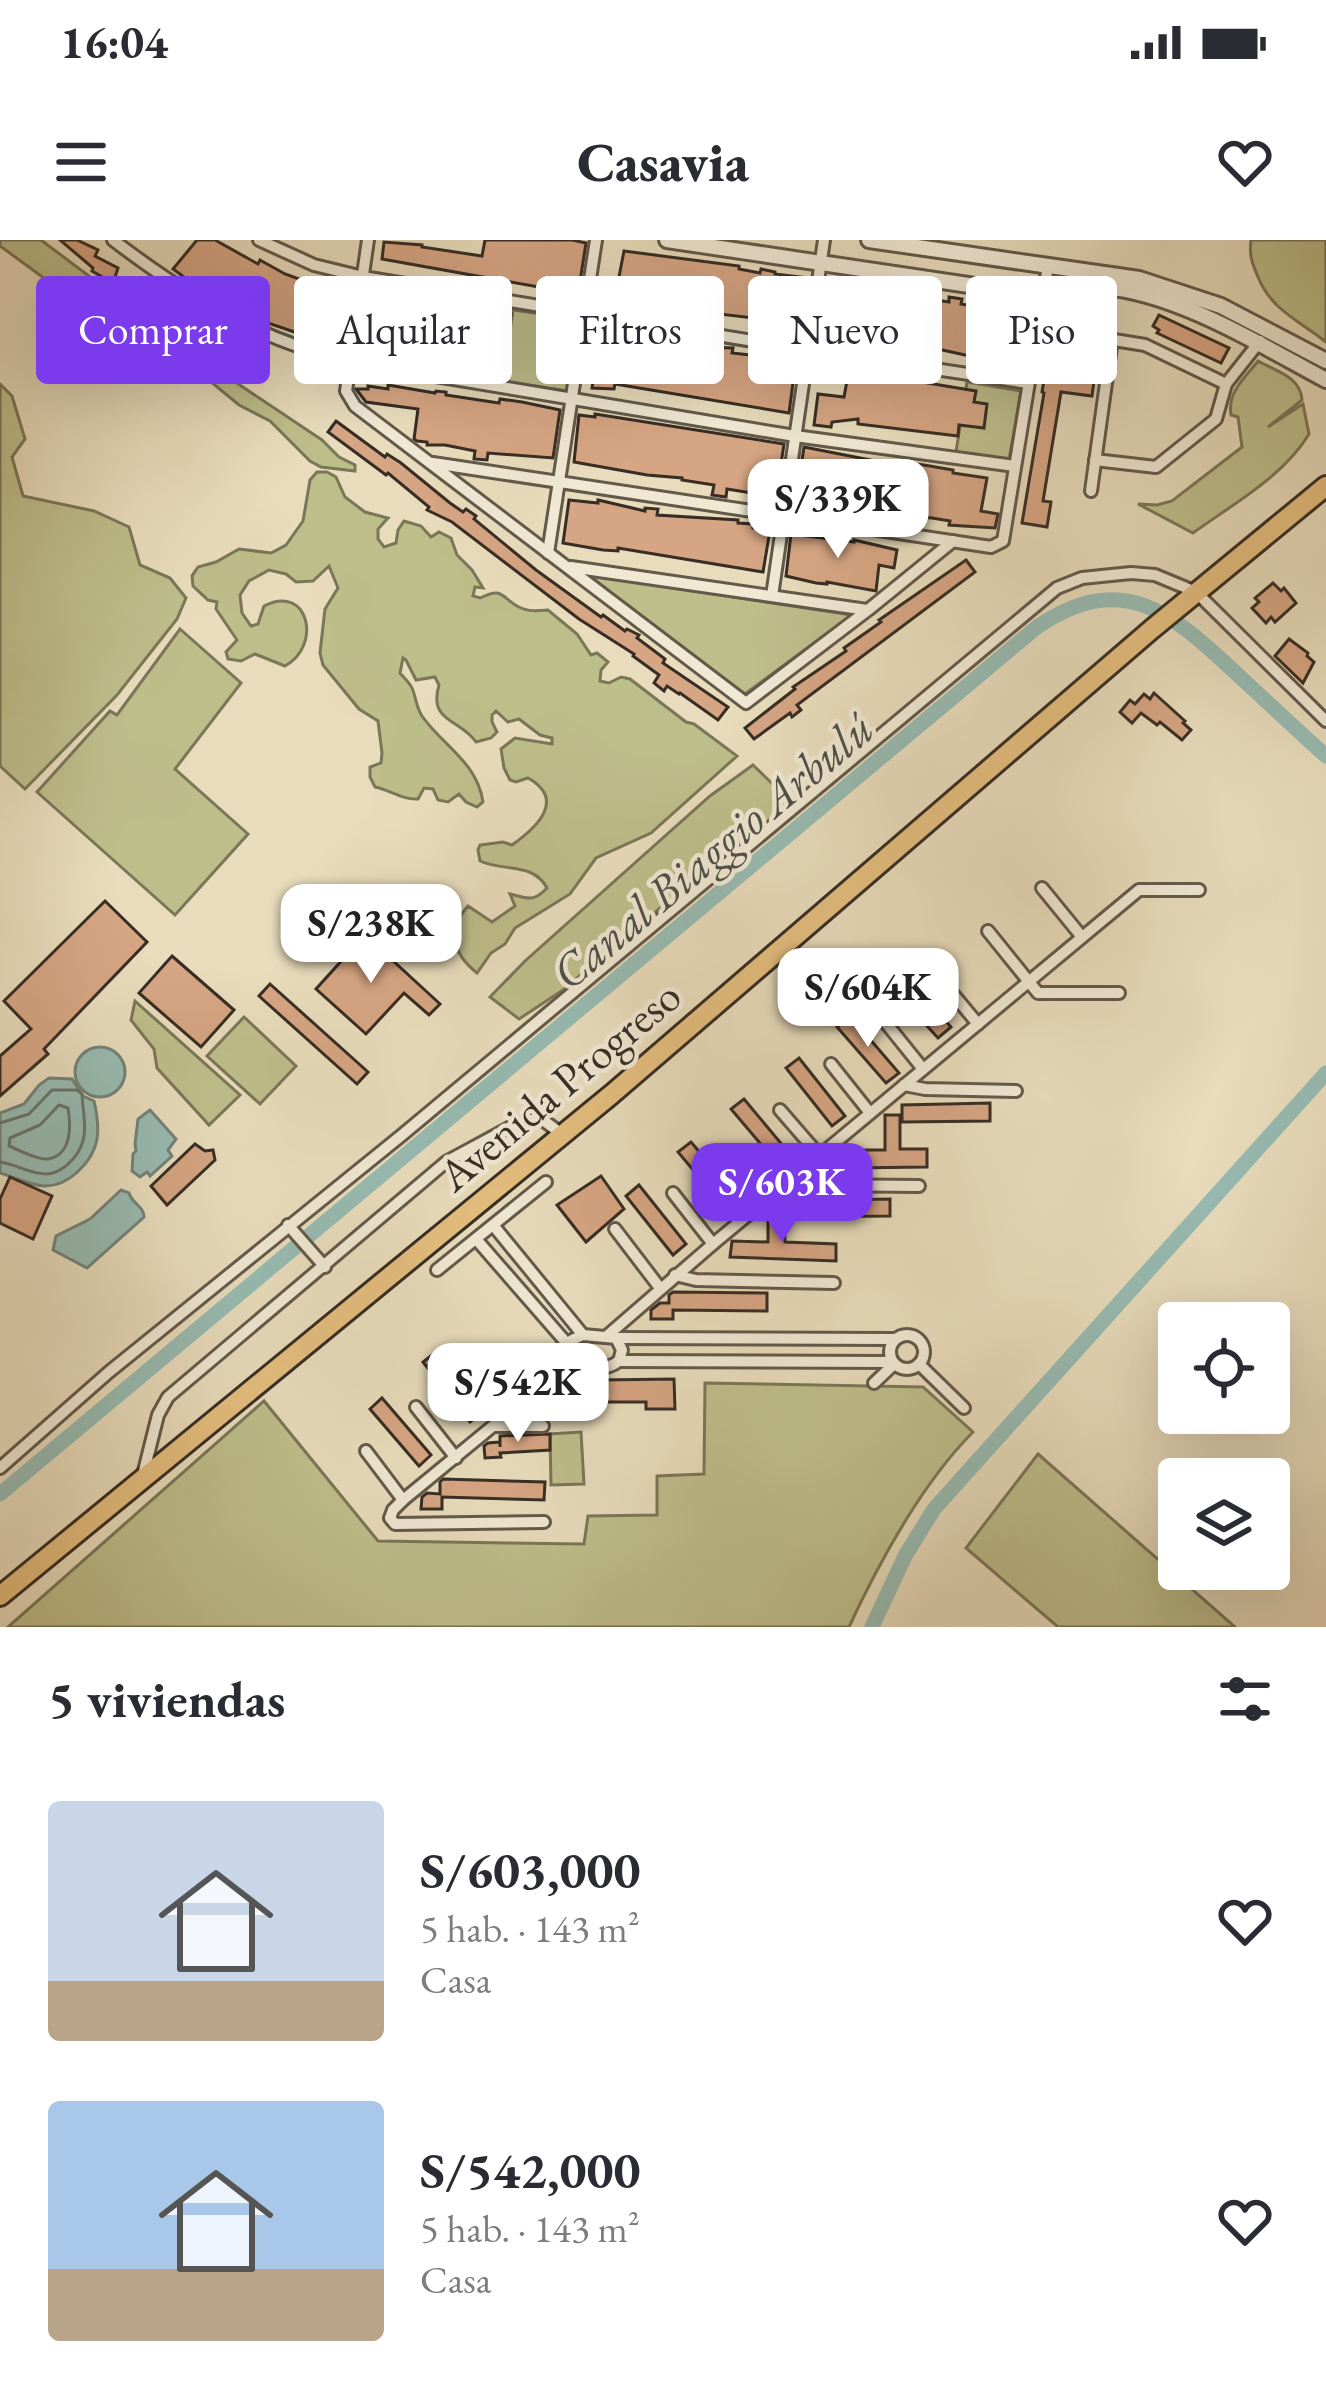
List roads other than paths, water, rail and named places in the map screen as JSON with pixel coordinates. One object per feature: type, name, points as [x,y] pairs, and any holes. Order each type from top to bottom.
[{"type":"main road","name":"Avenida Progreso","points":[[0,1596],[562,1135],[1152,629],[1326,486]]},
{"type":"street","points":[[113,240],[188,294],[247,327],[294,345]]},
{"type":"street","points":[[259,240],[314,265],[355,276]]},
{"type":"street","points":[[363,276],[368,240]]},
{"type":"street","points":[[591,276],[596,240]]},
{"type":"street","points":[[667,240],[966,285]]},
{"type":"street","points":[[819,276],[824,240]]},
{"type":"street","points":[[869,240],[1048,266],[1086,276]]},
{"type":"street","points":[[1046,276],[1048,266]]},
{"type":"street","points":[[1117,280],[1139,279],[1195,296],[1326,361]]},
{"type":"street","points":[[1117,286],[1205,317],[1326,380]]},
{"type":"street","points":[[1095,460],[1156,467],[1216,419],[1226,383],[1268,330]]},
{"type":"street","points":[[1117,341],[1145,345],[1226,383]]},
{"type":"street","points":[[347,384],[346,392],[356,406],[746,703],[953,541]]},
{"type":"street","points":[[490,384],[795,436],[1015,466]]},
{"type":"street","points":[[548,553],[574,384]]},
{"type":"street","points":[[772,596],[803,384]]},
{"type":"street","points":[[430,463],[991,547],[1003,541],[1028,384]]},
{"type":"street","points":[[1090,490],[1106,384]]},
{"type":"street","points":[[568,567],[868,610]]},
{"type":"street","points":[[0,1468],[1057,589],[1082,578],[1155,575],[1190,597],[1326,721]]},
{"type":"street","points":[[1042,888],[1082,937]]},
{"type":"street","points":[[612,1336],[675,1275],[1139,890],[1199,890]]},
{"type":"street","points":[[988,931],[1041,994],[1119,993]]},
{"type":"street","points":[[938,975],[978,1024]]},
{"type":"street","points":[[882,1018],[923,1069]]},
{"type":"street","points":[[831,1064],[870,1113]]},
{"type":"street","points":[[904,1085],[1016,1091]]},
{"type":"street","points":[[781,1110],[819,1155]]},
{"type":"street","points":[[141,1480],[158,1415],[168,1397],[446,1162],[518,1123],[535,1119],[544,1120],[562,1135]]},
{"type":"street","points":[[724,1151],[764,1202]]},
{"type":"street","points":[[789,1180],[812,1185],[919,1186]]},
{"type":"street","points":[[437,1270],[546,1182]]},
{"type":"street","points":[[502,1185],[518,1205]]},
{"type":"street","points":[[674,1193],[713,1244]]},
{"type":"street","points":[[288,1225],[325,1267]]},
{"type":"street","points":[[493,1225],[583,1335]]},
{"type":"street","points":[[615,1229],[660,1288]]},
{"type":"street","points":[[476,1239],[571,1354],[584,1367],[608,1367],[619,1361],[893,1363],[908,1369],[919,1364],[924,1353],[922,1334],[894,1340],[583,1335],[572,1340],[571,1354],[512,1411],[404,1500],[390,1518],[395,1524],[544,1522]]},
{"type":"street","points":[[435,1240],[451,1259]]},
{"type":"street","points":[[675,1275],[696,1280],[833,1283]]},
{"type":"street","points":[[612,1336],[622,1350],[619,1361]]},
{"type":"street","points":[[893,1363],[889,1350],[894,1340]]},
{"type":"street","points":[[472,1363],[512,1411]]},
{"type":"street","points":[[874,1383],[893,1363]]},
{"type":"street","points":[[919,1364],[964,1408]]},
{"type":"street","points":[[416,1407],[456,1458]]},
{"type":"street","points":[[494,1426],[543,1426]]},
{"type":"street","points":[[367,1450],[404,1500]]},
{"type":"water","points":[[90,1048],[110,1048],[124,1062],[124,1082],[110,1096],[90,1096],[76,1082],[76,1062]]},
{"type":"water","points":[[49,1078],[72,1079],[83,1096],[94,1101],[98,1130],[95,1148],[78,1172],[44,1186],[0,1173],[0,1113],[24,1104]]},
{"type":"water","points":[[150,1110],[176,1139],[168,1150],[172,1156],[150,1176],[147,1172],[140,1177],[132,1171],[138,1119]]},
{"type":"water","points":[[121,1190],[129,1193],[144,1217],[87,1268],[53,1250],[56,1236],[90,1219]]},
{"type":"waterway","name":"Canal Biaggio Arbulú","points":[[0,1494],[1037,627],[1096,601],[1145,606],[1191,633],[1326,756]]},
{"type":"waterway","points":[[872,1627],[905,1556],[934,1509],[1326,1073]]}]
